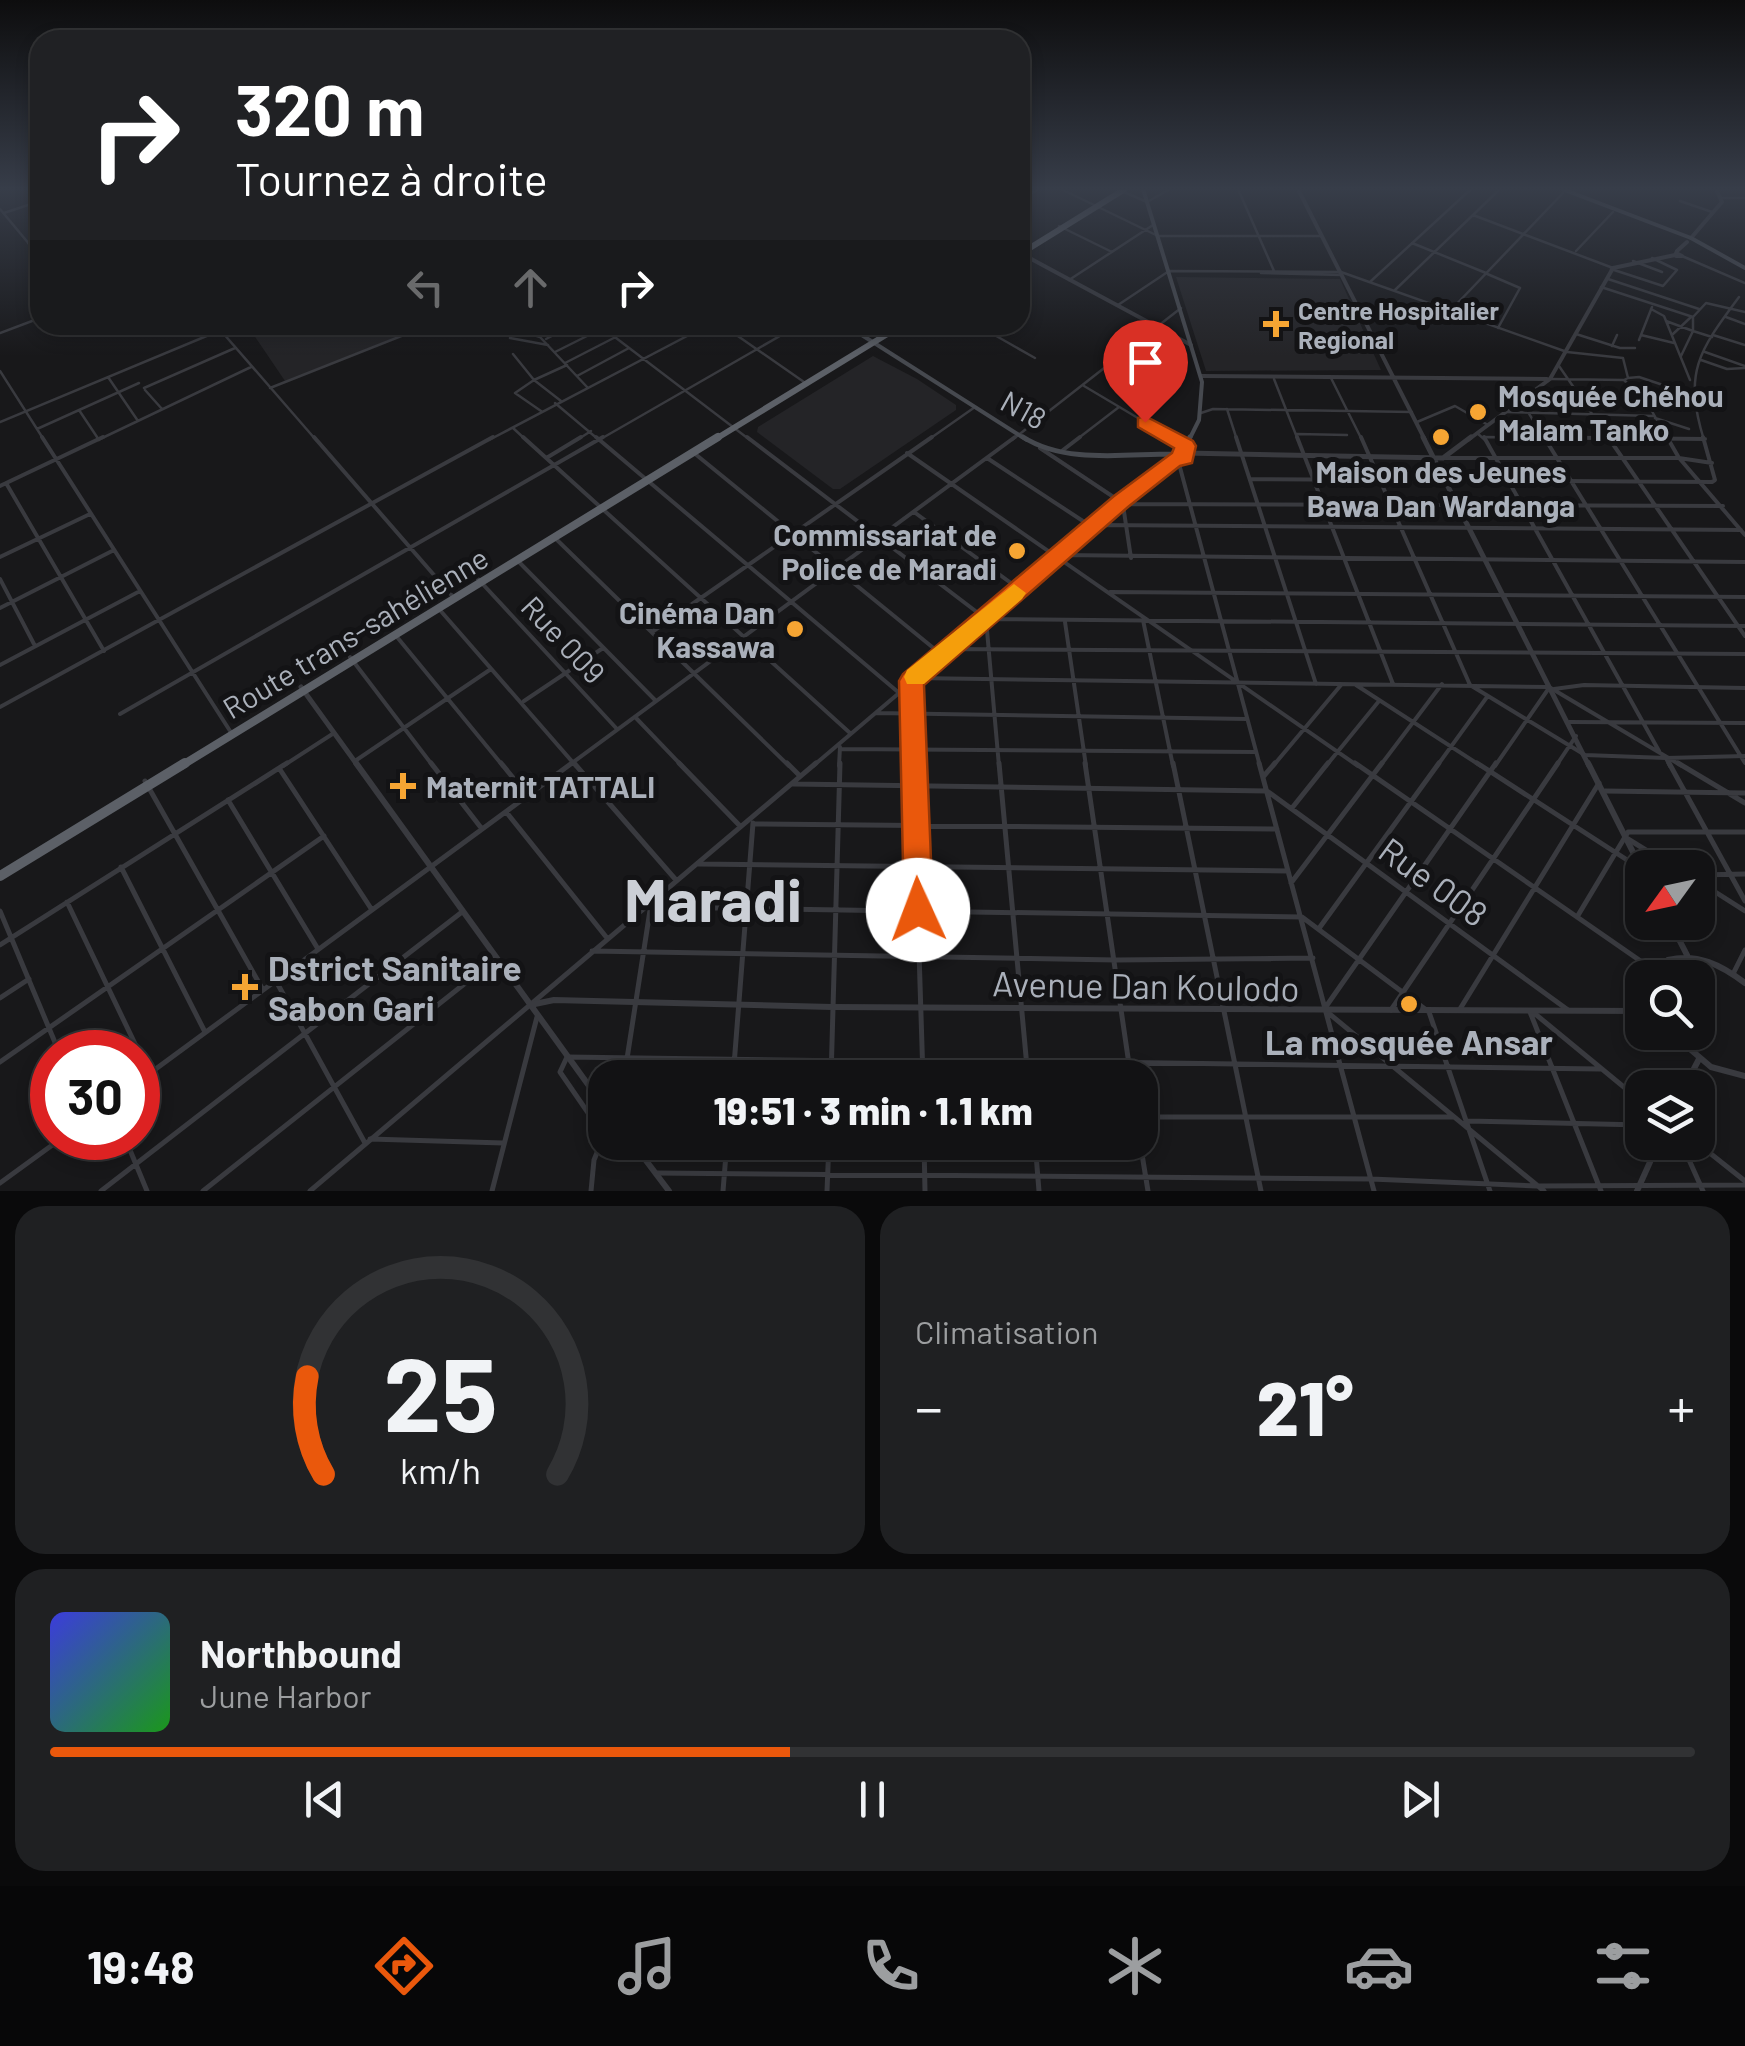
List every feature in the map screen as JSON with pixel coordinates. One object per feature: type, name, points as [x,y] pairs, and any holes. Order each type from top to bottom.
[{"type":"highway","name":"Route trans-sahélienne","points":[[0,873],[883,335]]},
{"type":"highway","name":"Route trans-sahélienne","points":[[479,580],[601,506]]},
{"type":"highway","name":"Route trans-sahélienne","points":[[351,659],[453,596]]},
{"type":"main road","points":[[1160,245],[1201,376],[1201,413],[1184,451]]},
{"type":"main road","points":[[1699,245],[1745,268]]},
{"type":"main road","name":"N18","points":[[861,335],[1034,444],[1060,452],[1175,458],[1184,451]]},
{"type":"street","points":[[1097,245],[1112,252]]},
{"type":"street","points":[[1069,280],[1123,245]]},
{"type":"street","points":[[1263,245],[1274,271]]},
{"type":"street","points":[[1327,245],[1439,458],[1470,530],[1632,850]]},
{"type":"street","points":[[1369,282],[1410,245]]},
{"type":"street","points":[[1416,245],[1520,288],[1498,328]]},
{"type":"street","points":[[1394,291],[1442,245]]},
{"type":"street","points":[[1450,311],[1514,245]]},
{"type":"street","points":[[1555,245],[1663,286],[1677,270],[1652,258]]},
{"type":"street","points":[[1576,252],[1583,245]]},
{"type":"street","points":[[1678,253],[1685,245]]},
{"type":"street","points":[[1439,458],[1550,379],[1612,268],[1633,260],[1678,253],[1745,283]]},
{"type":"street","points":[[1030,258],[1191,346]]},
{"type":"street","points":[[1633,260],[1662,272]]},
{"type":"street","points":[[1203,272],[1343,274]]},
{"type":"street","points":[[1117,306],[1168,273],[1343,274],[1567,352],[1623,358],[1627,381],[1679,458],[1743,532]]},
{"type":"street","points":[[1606,278],[1699,309]]},
{"type":"street","points":[[1602,287],[1692,317]]},
{"type":"street","points":[[1691,382],[1713,336],[1739,298]]},
{"type":"street","points":[[1671,335],[1706,303],[1745,312]]},
{"type":"street","points":[[1250,479],[1640,484],[1704,484],[1715,480],[1691,382],[1664,316],[1652,306]]},
{"type":"street","points":[[1652,306],[1640,337],[1674,343]]},
{"type":"street","points":[[160,1066],[1084,386],[1181,308]]},
{"type":"street","points":[[1725,316],[1745,324]]},
{"type":"street","points":[[1680,358],[1693,332],[1692,317]]},
{"type":"street","points":[[0,333],[30,322]]},
{"type":"street","points":[[1666,322],[1745,345]]},
{"type":"street","points":[[1576,334],[1612,346],[1634,348]]},
{"type":"street","points":[[0,422],[202,335]]},
{"type":"street","points":[[224,335],[453,596]]},
{"type":"street","points":[[270,388],[403,335]]},
{"type":"street","points":[[536,335],[587,388]]},
{"type":"street","points":[[544,340],[553,335]]},
{"type":"street","points":[[554,352],[585,335]]},
{"type":"street","points":[[613,335],[985,618],[1742,626]]},
{"type":"street","points":[[541,411],[514,394],[620,335]]},
{"type":"street","points":[[0,707],[541,411],[688,335]]},
{"type":"street","points":[[736,335],[805,383]]},
{"type":"street","points":[[120,714],[782,335]]},
{"type":"street","points":[[994,335],[1034,358]]},
{"type":"street","points":[[1612,346],[1617,335]]},
{"type":"street","points":[[510,338],[548,345]]},
{"type":"street","points":[[1656,347],[1658,340]]},
{"type":"street","points":[[144,388],[235,348]]},
{"type":"street","points":[[577,376],[629,348]]},
{"type":"street","points":[[1705,352],[1745,367]]},
{"type":"street","points":[[514,354],[534,380],[600,439],[898,692]]},
{"type":"street","points":[[1702,360],[1727,369],[1745,367]]},
{"type":"street","points":[[1559,366],[1742,626],[1745,636]]},
{"type":"street","points":[[104,651],[3,484],[252,367]]},
{"type":"street","points":[[1,375],[231,732]]},
{"type":"street","points":[[1201,376],[1627,381],[1695,402]]},
{"type":"street","points":[[108,377],[138,421]]},
{"type":"street","points":[[1627,381],[1639,377],[1694,395]]},
{"type":"street","points":[[1331,378],[1371,457],[1470,685],[1585,754],[1744,758]]},
{"type":"street","points":[[1274,379],[1392,684]]},
{"type":"street","points":[[37,428],[139,383],[162,409]]},
{"type":"street","points":[[1084,386],[1184,451],[1242,456],[1679,458],[1712,463]]},
{"type":"street","points":[[1532,395],[1641,397]]},
{"type":"street","points":[[1522,402],[1744,758]]},
{"type":"street","points":[[1417,422],[1455,406],[1488,426]]},
{"type":"street","points":[[652,632],[975,407]]},
{"type":"street","points":[[1060,452],[1119,408]]},
{"type":"street","points":[[79,410],[99,440]]},
{"type":"street","points":[[1226,410],[1316,684]]},
{"type":"street","points":[[1201,413],[1412,412]]},
{"type":"street","points":[[1506,412],[1530,416],[1654,417],[1689,429]]},
{"type":"street","points":[[512,428],[850,732]]},
{"type":"street","points":[[547,457],[591,431]]},
{"type":"street","points":[[1477,433],[1484,437],[1705,439]]},
{"type":"street","points":[[1297,434],[1347,435]]},
{"type":"street","points":[[1484,437],[1659,751]]},
{"type":"street","points":[[1034,444],[1122,503],[1723,506]]},
{"type":"street","points":[[692,452],[942,655]]},
{"type":"street","points":[[908,453],[1635,960]]},
{"type":"street","points":[[985,457],[1093,526],[1743,532]]},
{"type":"street","points":[[312,1190],[1175,458],[1192,503],[1236,683],[1374,1191]]},
{"type":"street","points":[[1122,503],[1130,558]]},
{"type":"street","points":[[913,510],[1020,589]]},
{"type":"street","points":[[0,558],[91,514]]},
{"type":"street","points":[[554,537],[799,775]]},
{"type":"street","points":[[0,608],[114,550]]},
{"type":"street","points":[[1058,556],[1745,562]]},
{"type":"street","points":[[517,560],[655,700]]},
{"type":"street","points":[[0,578],[35,646]]},
{"type":"street","name":"Rue 009","points":[[479,580],[617,729]]},
{"type":"street","points":[[0,664],[140,591]]},
{"type":"street","points":[[1106,592],[1745,597]]},
{"type":"street","points":[[438,608],[676,880]]},
{"type":"street","points":[[985,618],[991,649],[1026,1060]]},
{"type":"street","points":[[1064,620],[1129,1060]]},
{"type":"street","points":[[1145,620],[1262,1191]]},
{"type":"street","points":[[395,634],[528,796]]},
{"type":"street","points":[[522,702],[602,648]]},
{"type":"street","points":[[949,649],[1745,654]]},
{"type":"street","points":[[351,659],[482,828]]},
{"type":"street","points":[[354,760],[491,669]]},
{"type":"street","points":[[913,680],[1745,688]]},
{"type":"street","points":[[913,680],[923,1060]]},
{"type":"street","points":[[1263,777],[1342,684]]},
{"type":"street","points":[[1354,684],[1625,860]]},
{"type":"street","points":[[1291,883],[1442,684]]},
{"type":"street","points":[[1552,688],[1745,803]]},
{"type":"street","points":[[1326,1009],[1488,772],[1552,688]]},
{"type":"street","points":[[302,689],[588,1085]]},
{"type":"street","points":[[1320,927],[1487,697]]},
{"type":"street","points":[[1292,808],[1379,701]]},
{"type":"street","points":[[873,713],[1246,718]]},
{"type":"street","points":[[634,716],[740,826]]},
{"type":"street","points":[[1569,722],[1745,722]]},
{"type":"street","points":[[0,945],[334,733]]},
{"type":"street","points":[[1390,1011],[1576,736]]},
{"type":"street","points":[[831,1060],[840,740]]},
{"type":"street","points":[[840,749],[1256,752]]},
{"type":"street","points":[[1668,758],[1745,901]]},
{"type":"street","points":[[279,768],[372,910]]},
{"type":"street","points":[[147,783],[263,990]]},
{"type":"street","points":[[790,784],[1267,791]]},
{"type":"street","points":[[1601,787],[1745,793]]},
{"type":"street","points":[[1458,1012],[1570,826],[1601,787]]},
{"type":"street","name":"Rue 008","points":[[1267,791],[1572,1012]]},
{"type":"street","points":[[228,800],[318,949]]},
{"type":"street","points":[[506,811],[607,938]]},
{"type":"street","points":[[567,1057],[735,1060],[753,815]]},
{"type":"street","points":[[752,824],[1276,828]]},
{"type":"street","points":[[1577,918],[1614,853],[1632,831],[1745,832]]},
{"type":"street","points":[[0,1062],[324,836]]},
{"type":"street","points":[[1625,836],[1647,850]]},
{"type":"street","points":[[695,864],[1288,871]]},
{"type":"street","points":[[122,867],[206,1032]]},
{"type":"street","points":[[1715,876],[1745,874]]},
{"type":"street","points":[[1715,890],[1745,911]]},
{"type":"street","points":[[67,902],[127,1030]]},
{"type":"street","points":[[651,904],[1302,917],[1429,1012],[1489,1188]]},
{"type":"street","points":[[627,1060],[651,904]]},
{"type":"street","points":[[0,912],[49,1028]]},
{"type":"street","points":[[101,1191],[462,912]]},
{"type":"street","points":[[1680,940],[1688,956]]},
{"type":"street","points":[[1734,974],[1745,950]]},
{"type":"street","points":[[592,951],[1116,960],[1312,958]]},
{"type":"street","points":[[1668,960],[1688,956],[1715,964],[1745,983]]},
{"type":"street","points":[[203,1191],[496,958]]},
{"type":"street","points":[[0,998],[28,980]]},
{"type":"street","points":[[276,980],[333,1086],[368,1141]]},
{"type":"street","name":"Avenue Dan Koulodo","points":[[529,1004],[554,1000],[739,1006],[1625,1012]]},
{"type":"street","points":[[1326,1009],[1540,1188]]},
{"type":"street","points":[[1532,1012],[1599,1187]]},
{"type":"street","points":[[1532,1012],[1625,1089]]},
{"type":"street","points":[[492,1191],[537,1015]]},
{"type":"street","points":[[1689,1050],[1730,1074],[1745,1076]]},
{"type":"street","points":[[567,1057],[560,1072],[588,1112]]},
{"type":"street","points":[[1693,1070],[1699,1059]]},
{"type":"street","points":[[1158,1064],[1340,1067],[1447,1064],[1600,1069]]},
{"type":"street","points":[[1158,1117],[1452,1117]]},
{"type":"street","points":[[1465,1120],[1625,1124]]},
{"type":"street","points":[[368,1141],[504,1143]]},
{"type":"street","points":[[1715,1158],[1745,1183]]},
{"type":"street","points":[[0,1183],[32,1160]]},
{"type":"street","points":[[134,1160],[147,1191]]},
{"type":"street","points":[[591,1191],[594,1160]]},
{"type":"street","points":[[646,1160],[669,1191]]},
{"type":"street","points":[[722,1191],[725,1160]]},
{"type":"street","points":[[827,1191],[828,1160]]},
{"type":"street","points":[[924,1160],[924,1191]]},
{"type":"street","points":[[1037,1160],[1039,1191]]},
{"type":"street","points":[[1143,1160],[1148,1191]]},
{"type":"street","points":[[1639,1188],[1651,1160]]},
{"type":"street","points":[[1689,1160],[1701,1187]]},
{"type":"street","points":[[656,1173],[1371,1179],[1489,1188],[1701,1187],[1745,1183]]},
{"type":"shaded area","name":"Centre Hospitalier Regional","points":[[1176,277],[1340,279],[1381,370],[1206,371]]},
{"type":"shaded area","points":[[254,335],[401,335],[285,381]]},
{"type":"shaded area","points":[[873,356],[917,379],[956,405],[956,410],[840,489],[833,489],[757,432],[758,427]]},
{"type":"slow traffic","points":[[916,677],[1014,593]]},
{"type":"place","name":"Centre Hospitalier Regional","points":[[1276,324]]},
{"type":"place","name":"Mosquée Chéhou Malam Tanko","points":[[1478,412]]},
{"type":"place","name":"Maison des Jeunes Bawa Dan Wardanga","points":[[1441,437]]},
{"type":"place","name":"Commissariat de Police de Maradi","points":[[1017,551]]},
{"type":"place","name":"Cinéma Dan Kassawa","points":[[795,629]]},
{"type":"place","name":"Maternit TATTALI","points":[[403,786]]},
{"type":"place","name":"Dstrict Sanitaire Sabon Gari","points":[[245,987]]},
{"type":"place","name":"La mosquée Ansar","points":[[1409,1004]]},
{"type":"district","name":"Maradi","points":[[713,898]]},
{"type":"route","points":[[918,910],[911,681],[1121,502],[1175,459],[1184,458],[1186,446],[1145,422]]}]
